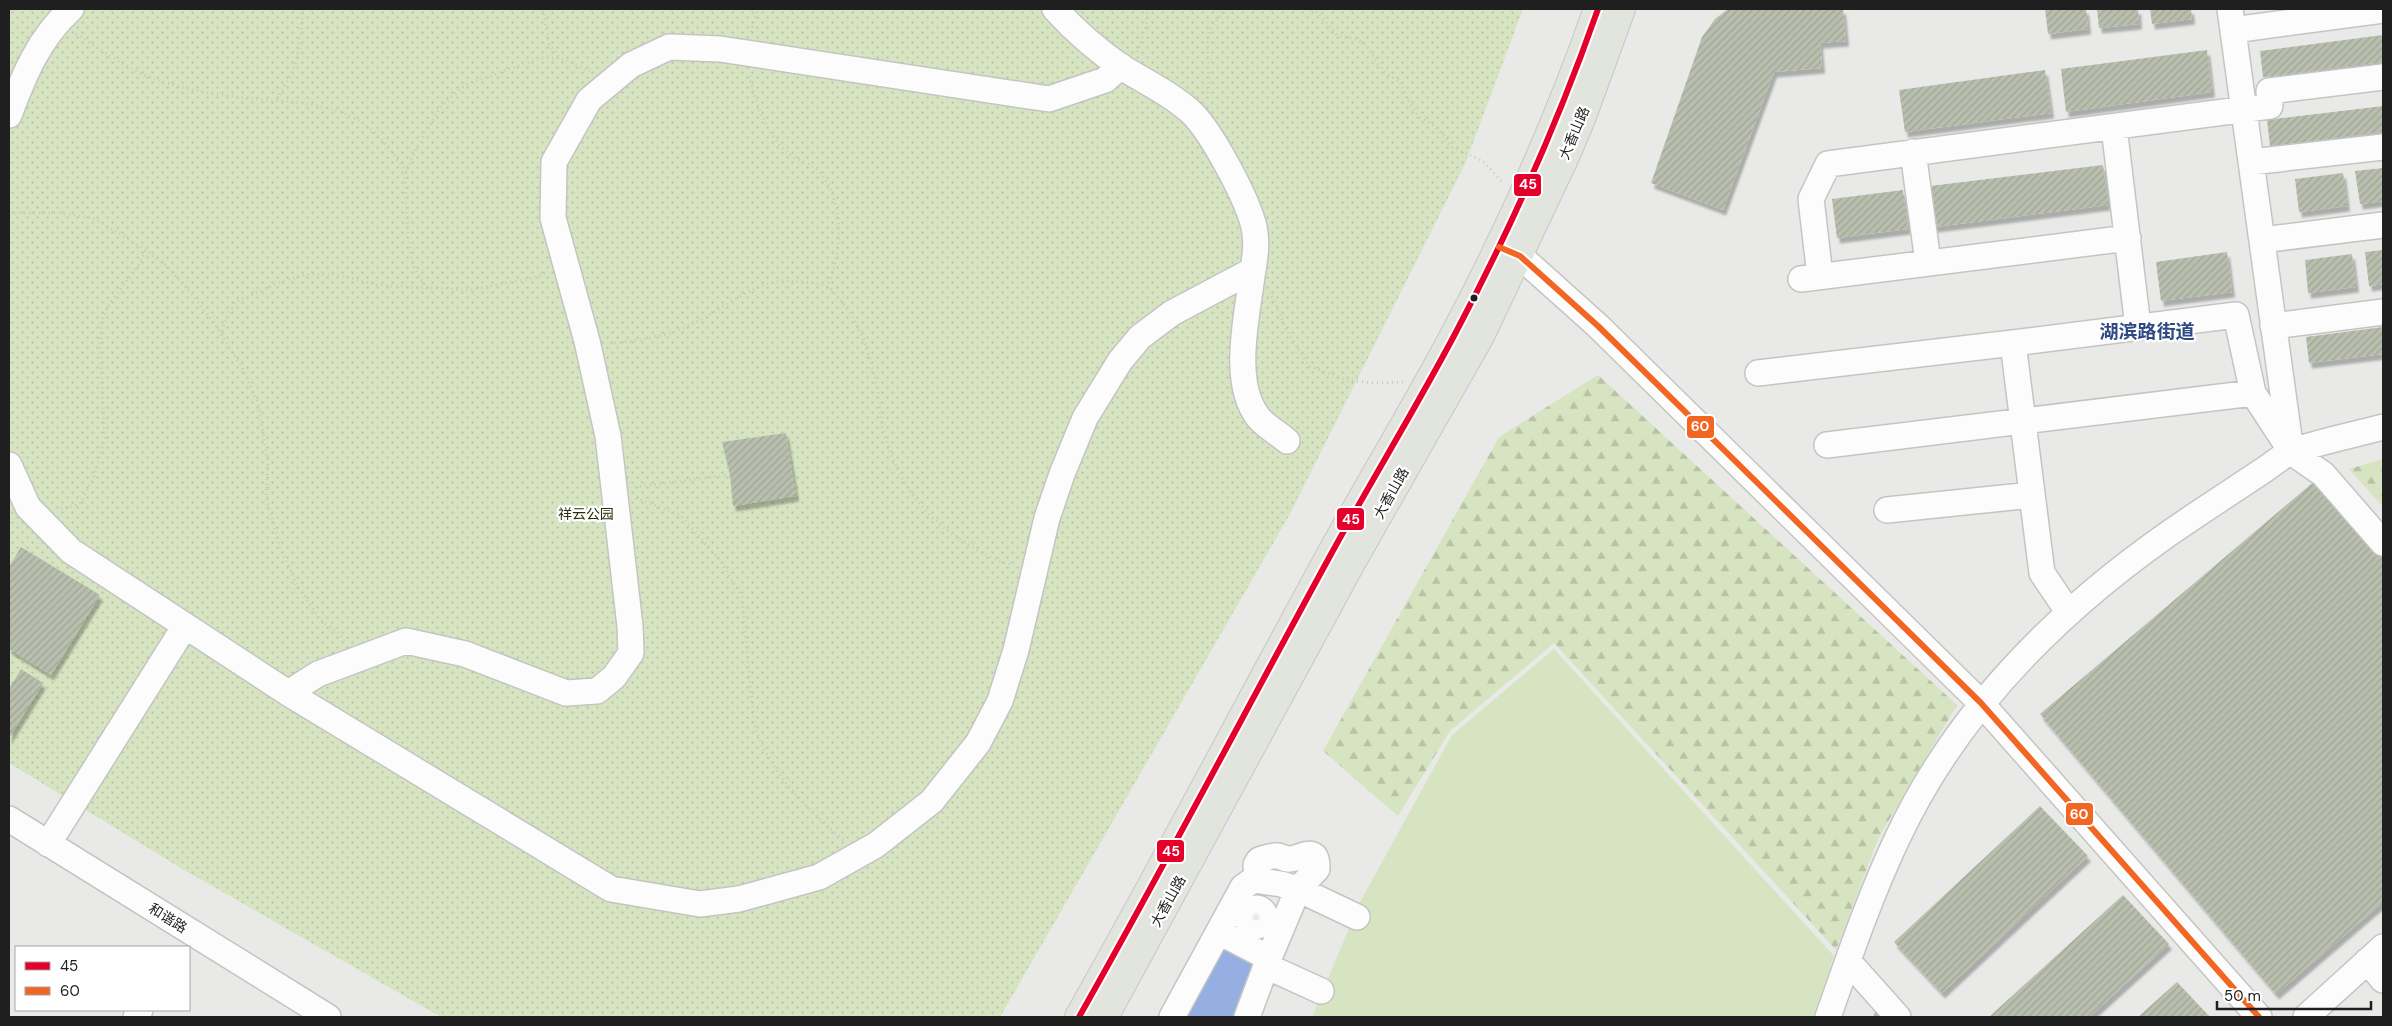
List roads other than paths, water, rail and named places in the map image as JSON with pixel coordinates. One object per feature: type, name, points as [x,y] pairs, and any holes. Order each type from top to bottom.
[{"type":"main road","name":"大香山路","points":[[1104,1017],[1352,562],[1480,336],[1509,252],[1520,202],[1559,115],[1598,9]]},
{"type":"main road","name":"大香山路","points":[[1079,1017],[1138,913],[1331,554],[1430,380],[1509,252],[1581,118],[1621,9]]},
{"type":"street","points":[[1054,9],[1073,30],[1121,66],[1193,114],[1210,136],[1231,174],[1253,223],[1256,245],[1245,328],[1243,379],[1247,398],[1258,418],[1287,441]]},
{"type":"street","points":[[2291,452],[2231,19],[2383,10]]},
{"type":"street","points":[[9,115],[28,65],[64,15]]},
{"type":"street","points":[[288,693],[318,674],[406,641],[465,654],[566,693],[597,691],[614,677],[631,653],[630,626],[608,436],[587,342],[554,218],[554,162],[589,100],[631,65],[669,47],[720,49],[1049,99],[1105,80],[1121,66]]},
{"type":"street","points":[[2128,238],[1810,278],[1811,199],[1828,164],[2270,106],[2269,91],[2383,77]]},
{"type":"street","points":[[2114,126],[2138,327]]},
{"type":"street","points":[[2251,162],[2383,147]]},
{"type":"street","points":[[1913,152],[1928,262]]},
{"type":"street","points":[[2262,240],[2383,225]]},
{"type":"street","points":[[1509,252],[1598,326],[1981,703],[2259,1017]]},
{"type":"street","points":[[9,465],[28,507],[71,551],[288,693],[611,889],[700,904],[739,899],[819,877],[876,845],[932,801],[978,743],[1000,701],[1016,650],[1047,518],[1068,458],[1085,418],[1120,361],[1140,337],[1172,313],[1253,270]]},
{"type":"street","points":[[2273,326],[2383,312]]},
{"type":"street","points":[[1758,373],[2236,316],[2253,393],[2291,452],[2323,474],[2383,543]]},
{"type":"street","points":[[2013,342],[2042,573],[2069,613]]},
{"type":"street","points":[[1827,445],[2253,393]]},
{"type":"street","points":[[1828,1017],[1897,838],[1936,769],[1981,703],[2036,643],[2128,564],[2180,526],[2291,452],[2383,427]]},
{"type":"street","points":[[1888,510],[2032,495]]},
{"type":"street","points":[[48,844],[186,626]]},
{"type":"street","name":"和谐路","points":[[9,820],[48,844],[178,937],[328,1017]]},
{"type":"street","points":[[1172,1017],[1219,932],[1255,920],[1298,889],[1317,868],[1317,861],[1314,856],[1308,854],[1285,859],[1278,856],[1259,860],[1256,865],[1265,881],[1255,920],[1267,962],[1248,1017]]},
{"type":"street","points":[[1265,881],[1298,889],[1357,918]]},
{"type":"street","points":[[1219,932],[1255,920]]},
{"type":"street","points":[[2306,1017],[2375,954],[2383,980]]},
{"type":"street","points":[[1848,961],[1898,1017]]},
{"type":"street","points":[[1267,962],[1321,991]]},
{"type":"water","points":[[1221,942],[1261,959],[1240,1017],[1181,1017]]},
{"type":"district","name":"湖滨路街道","points":[[2147,331]]},
{"type":"park label","name":"祥云公园","points":[[586,514]]}]
